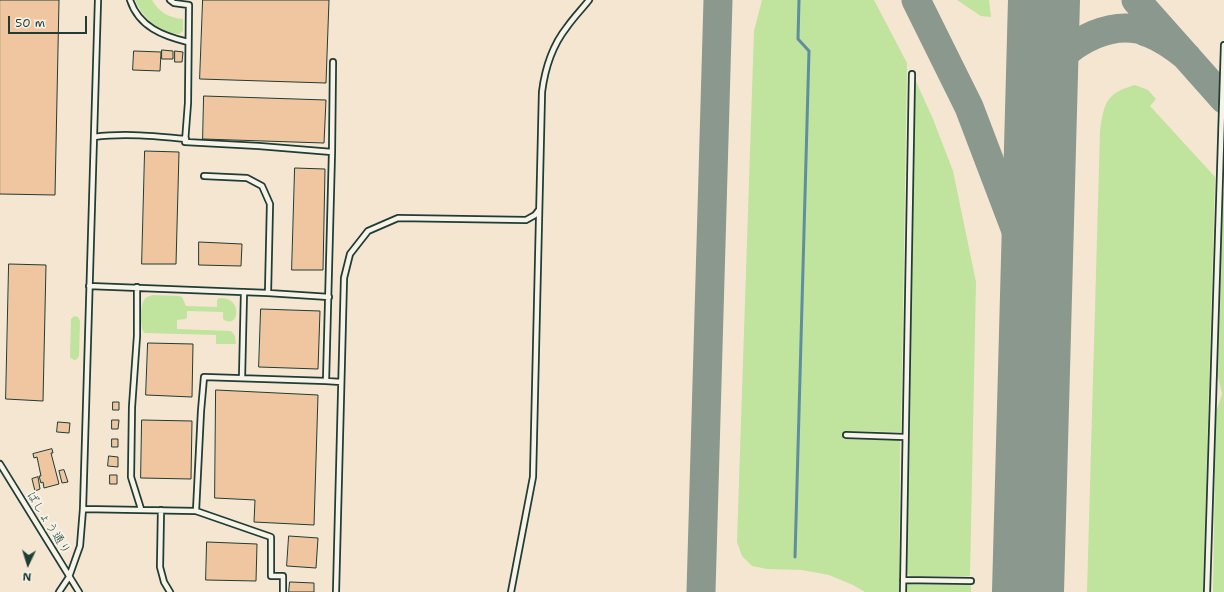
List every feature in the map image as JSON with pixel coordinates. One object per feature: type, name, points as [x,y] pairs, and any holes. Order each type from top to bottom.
[{"type":"lane","points":[[59,592],[69,576],[80,546],[83,509],[98,0]]},
{"type":"lane","points":[[130,0],[133,10],[138,17],[154,30],[170,37],[188,42]]},
{"type":"lane","points":[[170,0],[174,3],[190,5],[186,142],[332,152]]},
{"type":"lane","points":[[511,592],[533,477],[542,92],[544,75],[550,57],[566,27],[589,0]]},
{"type":"lane","points":[[1207,592],[1224,45]]},
{"type":"lane","points":[[326,382],[333,62]]},
{"type":"lane","points":[[903,592],[912,74]]},
{"type":"lane","points":[[94,137],[108,135],[186,138]]},
{"type":"lane","points":[[204,176],[247,178],[262,186],[270,204],[268,292]]},
{"type":"lane","points":[[336,592],[344,278],[350,254],[368,231],[398,218],[526,220],[535,215],[539,209]]},
{"type":"lane","points":[[89,286],[268,292],[329,297]]},
{"type":"lane","points":[[137,287],[137,336],[132,407],[131,477],[142,509]]},
{"type":"lane","points":[[242,378],[244,292]]},
{"type":"lane","points":[[196,511],[204,377],[341,382]]},
{"type":"lane","points":[[846,436],[905,437]]},
{"type":"lane","name":"ばしょう通り","points":[[0,464],[78,592]]},
{"type":"lane","points":[[83,509],[196,511],[271,537],[271,576],[284,576],[283,592]]},
{"type":"lane","points":[[161,510],[160,567],[164,582],[170,592]]},
{"type":"lane","points":[[903,580],[971,581]]},
{"type":"shaded area","points":[[0,0],[1224,0],[1224,592],[0,592]]},
{"type":"green space","points":[[135,0],[152,0],[165,14],[183,19],[183,31],[179,34],[172,33],[158,27],[142,13]]},
{"type":"green space","points":[[762,0],[874,0],[907,63],[901,432],[844,431],[843,439],[900,440],[899,592],[865,592],[853,585],[829,575],[802,570],[767,569],[752,566],[742,556],[737,542],[754,31]]},
{"type":"green space","points":[[957,0],[989,0],[991,17],[981,16]]},
{"type":"green space","points":[[914,77],[933,119],[953,171],[976,282],[970,576],[911,576],[907,574]]},
{"type":"green space","points":[[1135,85],[1148,90],[1156,99],[1150,106],[1215,177],[1203,592],[1087,592],[1100,131],[1103,113],[1108,100],[1125,88]]},
{"type":"green space","points":[[1224,191],[1224,592],[1213,592],[1216,412],[1222,394],[1218,376],[1222,196]]},
{"type":"green space","points":[[153,295],[182,297],[186,306],[217,307],[217,300],[219,298],[227,299],[232,302],[235,307],[236,312],[233,320],[228,321],[223,319],[223,312],[187,311],[187,318],[177,320],[177,329],[231,331],[235,336],[236,344],[216,344],[216,335],[144,333],[141,322],[143,303],[146,298]]},
{"type":"green space","points":[[74,316],[78,317],[80,321],[79,356],[75,360],[70,357],[71,319]]},
{"type":"green space","points":[[907,584],[971,585],[971,592],[907,592]]},
{"type":"building","points":[[0,0],[59,0],[55,195],[0,194]]},
{"type":"building","points":[[203,0],[329,0],[326,83],[200,79]]},
{"type":"building","points":[[162,50],[173,51],[173,59],[162,59]]},
{"type":"building","points":[[134,51],[161,52],[160,71],[133,70]]},
{"type":"building","points":[[175,51],[183,52],[182,62],[175,62]]},
{"type":"building","points":[[204,96],[326,100],[324,143],[203,139]]},
{"type":"building","points":[[145,151],[179,152],[176,264],[142,264]]},
{"type":"building","points":[[295,168],[325,169],[323,270],[292,270]]},
{"type":"building","points":[[199,242],[242,244],[241,266],[199,265]]},
{"type":"building","points":[[9,264],[46,265],[43,401],[6,399]]},
{"type":"building","points":[[261,309],[320,311],[318,369],[259,367]]},
{"type":"building","points":[[148,343],[193,344],[192,397],[146,395]]},
{"type":"building","points":[[216,390],[318,395],[314,525],[254,522],[255,500],[215,498]]},
{"type":"building","points":[[113,402],[119,402],[119,410],[113,410]]},
{"type":"building","points":[[112,420],[119,420],[118,429],[112,429]]},
{"type":"building","points":[[142,420],[192,421],[191,479],[141,478]]},
{"type":"building","points":[[58,422],[70,423],[69,433],[57,432]]},
{"type":"building","points":[[112,439],[118,439],[118,447],[112,447]]},
{"type":"building","points":[[52,449],[53,453],[51,453],[59,484],[44,488],[43,482],[41,483],[39,476],[41,476],[37,457],[34,458],[33,454]]},
{"type":"building","points":[[109,456],[118,457],[118,467],[108,466]]},
{"type":"building","points":[[64,470],[68,482],[62,483],[59,471]]},
{"type":"building","points":[[110,475],[117,475],[117,484],[110,484]]},
{"type":"building","points":[[38,477],[40,489],[35,491],[32,479]]},
{"type":"building","points":[[289,536],[318,538],[316,568],[287,566]]},
{"type":"building","points":[[207,542],[257,544],[256,581],[206,580]]},
{"type":"building","points":[[290,582],[314,583],[314,592],[289,592]]},
{"type":"waterway","points":[[795,557],[809,51],[798,39],[799,0]]},
{"type":"taxiway","points":[[701,592],[718,0]]},
{"type":"taxiway","points":[[916,0],[969,107],[1037,286]]},
{"type":"taxiway","points":[[1136,0],[1224,99]]},
{"type":"taxiway","points":[[1042,82],[1056,62],[1074,46],[1094,35],[1116,29],[1126,28],[1142,30],[1164,40],[1187,57]]},
{"type":"runway","points":[[1028,592],[1044,0]]}]
